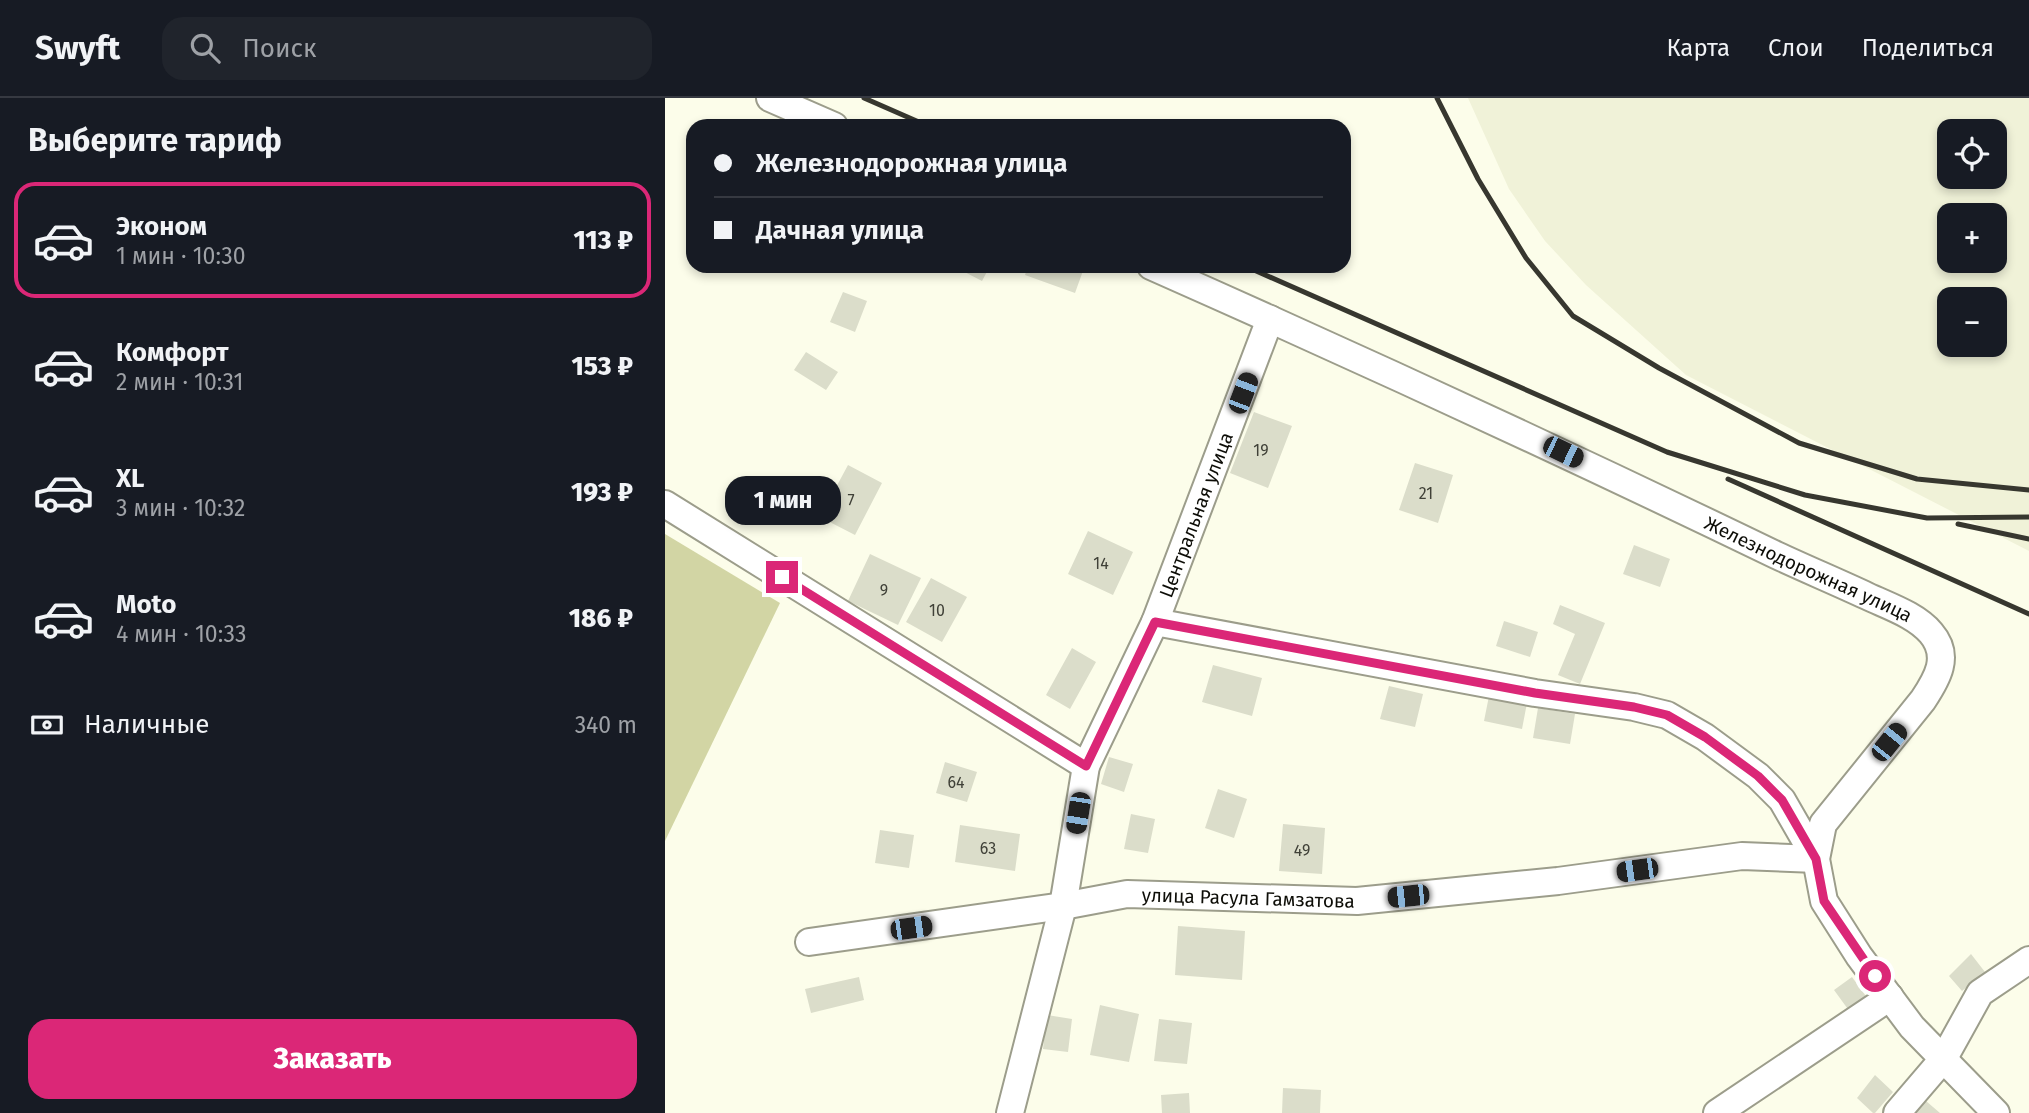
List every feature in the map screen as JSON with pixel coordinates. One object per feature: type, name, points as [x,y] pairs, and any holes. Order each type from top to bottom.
[{"type":"street","points":[[771,98],[818,119]]},
{"type":"street","name":"Железнодорожная улица","points":[[1167,273],[1551,446],[1780,557],[1893,608],[1917,621],[1932,634],[1942,655],[1938,678],[1823,824],[1816,859],[1824,901],[1890,997],[1912,1027],[1996,1113]]},
{"type":"street","name":"Центральная улица","points":[[1010,1113],[1063,906],[1086,766],[1155,622],[1270,319]]},
{"type":"street","points":[[665,504],[1086,766]]},
{"type":"street","points":[[1155,622],[1667,715],[1705,737],[1758,776],[1782,800],[1816,859]]},
{"type":"street","name":"улица Расула Гамзатова","points":[[809,942],[1063,906],[1127,894],[1357,901],[1558,881],[1742,856],[1816,859]]},
{"type":"street","points":[[1897,1113],[1944,1058],[1980,993],[2029,960]]},
{"type":"street","points":[[1717,1113],[1890,997]]},
{"type":"shaded area","points":[[1468,98],[2029,98],[2029,551],[1686,375],[1586,285],[1545,241],[1509,189]]},
{"type":"green space","points":[[665,534],[780,603],[665,841]]},
{"type":"building","points":[[967,273],[986,273],[982,281]]},
{"type":"building","points":[[1026,273],[1082,273],[1075,293],[1025,275]]},
{"type":"building","points":[[843,292],[867,301],[855,332],[830,322]]},
{"type":"building","points":[[806,352],[838,372],[826,390],[794,370]]},
{"type":"building","points":[[1254,412],[1292,426],[1268,488],[1230,473]]},
{"type":"building","points":[[1415,463],[1453,475],[1438,523],[1399,510]]},
{"type":"building","points":[[848,465],[882,483],[855,535],[820,517]]},
{"type":"building","points":[[1088,531],[1133,552],[1113,595],[1068,574]]},
{"type":"building","points":[[1634,545],[1670,559],[1660,587],[1623,574]]},
{"type":"building","points":[[870,554],[921,578],[898,625],[848,601]]},
{"type":"building","points":[[931,578],[967,597],[942,642],[906,622]]},
{"type":"building","points":[[1560,605],[1605,623],[1580,684],[1558,675],[1575,634],[1553,624]]},
{"type":"building","points":[[1504,621],[1538,632],[1530,657],[1496,646]]},
{"type":"building","points":[[1072,648],[1096,662],[1070,709],[1046,695]]},
{"type":"building","points":[[1213,665],[1262,678],[1252,716],[1202,702]]},
{"type":"building","points":[[1389,686],[1423,694],[1415,727],[1380,719]]},
{"type":"building","points":[[1489,696],[1527,703],[1522,729],[1484,721]]},
{"type":"building","points":[[1538,708],[1575,714],[1570,744],[1533,738]]},
{"type":"building","points":[[1109,757],[1133,764],[1124,792],[1101,784]]},
{"type":"building","points":[[945,762],[977,772],[967,802],[936,793]]},
{"type":"building","points":[[1218,789],[1247,799],[1234,838],[1205,828]]},
{"type":"building","points":[[1131,814],[1155,819],[1148,853],[1124,849]]},
{"type":"building","points":[[1283,824],[1325,828],[1322,874],[1279,871]]},
{"type":"building","points":[[960,825],[1020,834],[1015,871],[955,862]]},
{"type":"building","points":[[880,830],[914,835],[909,868],[875,863]]},
{"type":"building","points":[[1178,926],[1245,931],[1242,980],[1175,975]]},
{"type":"building","points":[[1971,954],[1985,972],[1962,991],[1949,976]]},
{"type":"building","points":[[859,977],[864,1000],[811,1013],[805,989]]},
{"type":"building","points":[[1852,977],[1868,999],[1850,1012],[1834,990]]},
{"type":"building","points":[[1100,1005],[1139,1014],[1129,1062],[1090,1055]]},
{"type":"building","points":[[1047,1015],[1072,1019],[1068,1052],[1043,1049]]},
{"type":"building","points":[[1159,1019],[1192,1023],[1187,1064],[1154,1061]]},
{"type":"building","points":[[1875,1075],[1893,1092],[1873,1113],[1857,1098]]},
{"type":"building","points":[[1283,1088],[1321,1090],[1320,1113],[1282,1113]]},
{"type":"building","points":[[1189,1093],[1190,1113],[1162,1113],[1161,1095]]},
{"type":"building","points":[[1926,1101],[1940,1113],[1915,1113]]},
{"type":"railway","points":[[864,98],[912,119]]},
{"type":"railway","points":[[1437,98],[1478,179],[1526,258],[1573,316],[1659,368],[1799,443],[1917,479],[2029,490]]},
{"type":"railway","points":[[1261,273],[1667,452],[1805,495],[1927,518],[2029,517]]},
{"type":"railway","points":[[1728,479],[2029,614]]},
{"type":"railway","points":[[1958,524],[2029,539]]},
{"type":"route","points":[[782,577],[1086,766],[1155,622],[1667,715],[1705,737],[1758,776],[1782,800],[1816,859],[1824,901],[1875,976]]}]
